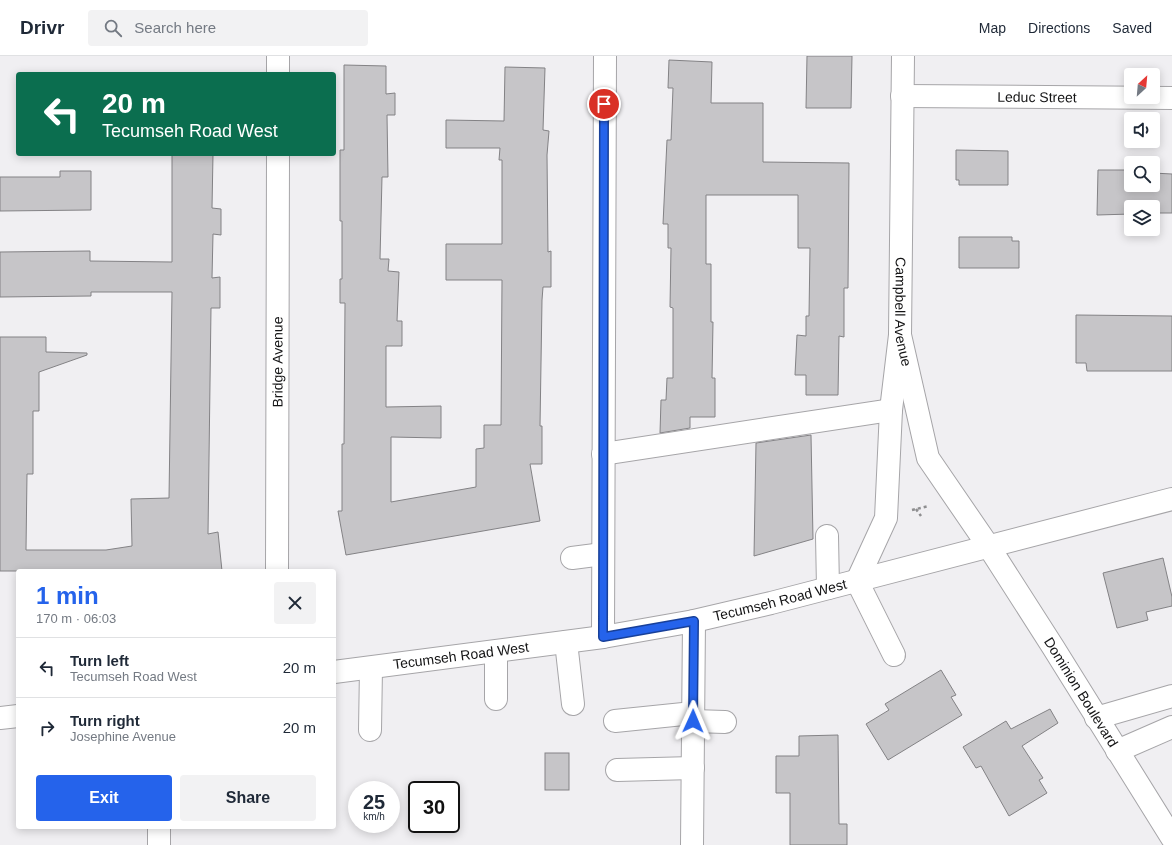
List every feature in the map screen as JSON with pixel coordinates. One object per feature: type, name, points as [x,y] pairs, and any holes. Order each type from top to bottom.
[{"type":"street","points":[[278,56],[278,72]]},
{"type":"street","points":[[603,637],[605,56]]},
{"type":"street","name":"Campbell Avenue","points":[[903,56],[900,335],[928,458],[989,546]]},
{"type":"street","name":"Leduc Street","points":[[902,96],[1172,98]]},
{"type":"street","name":"Bridge Avenue","points":[[277,569],[278,156]]},
{"type":"street","points":[[894,655],[857,581],[886,518],[891,410],[900,335]]},
{"type":"street","points":[[603,454],[891,410]]},
{"type":"street","name":"Tecumseh Road West","points":[[336,672],[603,637],[694,621],[857,581],[1172,499]]},
{"type":"street","points":[[827,536],[828,588]]},
{"type":"street","name":"Dominion Boulevard","points":[[989,546],[1054,647],[1117,752],[1172,838]]},
{"type":"street","points":[[572,558],[603,554]]},
{"type":"street","points":[[692,845],[694,621]]},
{"type":"street","points":[[566,642],[573,704]]},
{"type":"street","points":[[496,652],[496,700]]},
{"type":"street","points":[[370,730],[371,668]]},
{"type":"street","points":[[1096,718],[1172,696]]},
{"type":"street","points":[[0,718],[16,716]]},
{"type":"street","points":[[615,721],[693,717],[725,722]]},
{"type":"street","points":[[1117,752],[1172,727]]},
{"type":"street","points":[[617,770],[693,768]]},
{"type":"street","points":[[158,845],[159,829]]},
{"type":"path","points":[[916,509],[921,516]]},
{"type":"building","points":[[807,56],[852,56],[851,108],[806,108]]},
{"type":"building","points":[[669,60],[712,62],[711,103],[763,103],[763,162],[849,163],[848,288],[844,288],[844,337],[839,336],[838,395],[806,395],[806,375],[795,375],[797,335],[806,336],[806,316],[809,316],[810,248],[798,248],[798,195],[706,195],[706,264],[711,264],[711,322],[713,322],[712,378],[715,378],[715,417],[690,417],[690,428],[660,433],[661,400],[666,400],[667,378],[673,378],[673,308],[670,307],[671,248],[668,248],[668,224],[663,224],[667,140],[671,140],[673,88],[668,88]]},
{"type":"building","points":[[344,65],[386,66],[386,94],[395,93],[395,115],[387,115],[388,177],[382,177],[380,259],[389,259],[388,271],[399,272],[397,321],[402,321],[402,346],[386,346],[386,407],[441,406],[441,438],[391,437],[391,502],[476,487],[476,449],[484,448],[484,425],[501,425],[502,280],[446,280],[446,244],[502,244],[502,160],[499,160],[500,148],[446,148],[446,120],[504,121],[505,67],[545,68],[543,130],[549,131],[547,155],[548,252],[551,251],[551,287],[543,287],[542,300],[540,426],[542,426],[542,464],[530,464],[540,521],[346,555],[338,511],[342,511],[342,444],[344,444],[345,303],[340,303],[340,279],[342,279],[342,221],[340,221],[340,150],[344,150]]},
{"type":"building","points":[[956,150],[1008,151],[1008,185],[959,185],[959,180],[956,180]]},
{"type":"building","points":[[172,156],[213,156],[212,208],[221,209],[221,235],[213,234],[212,278],[220,277],[220,308],[211,308],[208,534],[218,532],[222,569],[16,569],[16,571],[0,571],[0,337],[46,337],[46,352],[87,353],[87,355],[39,372],[39,411],[33,411],[33,474],[27,474],[26,550],[106,550],[132,546],[131,499],[169,498],[172,292],[91,292],[91,296],[0,297],[0,252],[90,251],[90,261],[172,262]]},
{"type":"building","points":[[1098,170],[1124,170],[1124,192],[1160,192],[1160,173],[1172,174],[1172,213],[1160,213],[1160,200],[1124,200],[1124,214],[1097,215]]},
{"type":"building","points":[[60,171],[91,171],[91,210],[0,211],[0,177],[60,177]]},
{"type":"building","points":[[959,237],[1012,237],[1012,241],[1019,241],[1019,268],[959,268]]},
{"type":"building","points":[[1076,315],[1172,316],[1172,371],[1087,371],[1086,363],[1076,363]]},
{"type":"building","points":[[811,435],[813,539],[754,556],[756,443]]},
{"type":"building","points":[[1163,558],[1172,597],[1172,606],[1146,612],[1148,620],[1117,628],[1103,573]]},
{"type":"building","points":[[941,670],[956,695],[951,697],[962,715],[888,760],[866,724],[889,710],[885,704]]},
{"type":"building","points":[[1050,709],[1058,723],[1022,746],[1043,778],[1039,780],[1047,793],[1009,816],[981,766],[976,768],[963,747],[1006,721],[1011,729]]},
{"type":"building","points":[[838,735],[839,824],[847,824],[847,845],[790,845],[790,793],[776,793],[776,756],[799,756],[799,736]]},
{"type":"building","points":[[545,753],[569,753],[569,790],[545,790]]},
{"type":"route","points":[[604,104],[603,637],[694,621],[693,721]]}]
